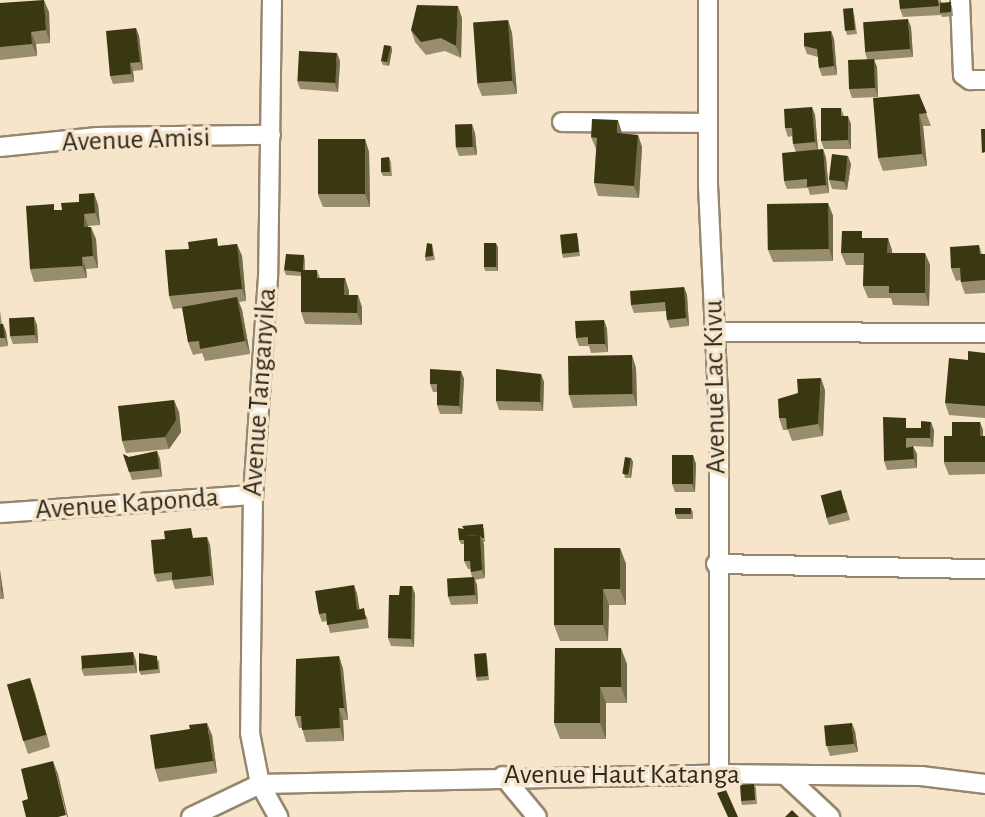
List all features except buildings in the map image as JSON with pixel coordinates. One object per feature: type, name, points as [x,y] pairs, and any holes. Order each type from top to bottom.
[{"type":"street","name":"Avenue Tanganyika","points":[[272,0],[264,355],[253,495],[250,733],[260,784],[278,817]]},
{"type":"street","name":"Avenue Lac Kivu","points":[[708,0],[708,123],[719,416],[716,564],[719,774]]},
{"type":"street","points":[[960,0],[963,75],[970,80],[985,80]]},
{"type":"street","points":[[562,122],[708,123]]},
{"type":"street","name":"Avenue Amisi","points":[[0,147],[97,137],[271,135]]},
{"type":"street","points":[[715,332],[985,333]]},
{"type":"street","name":"Avenue Kaponda","points":[[0,513],[253,495]]},
{"type":"street","points":[[716,564],[985,569]]},
{"type":"street","name":"Avenue Haut Katanga","points":[[260,784],[503,776],[719,774],[921,776],[985,784]]},
{"type":"street","points":[[785,775],[830,817]]},
{"type":"street","points":[[503,776],[537,817]]},
{"type":"street","points":[[191,817],[260,784]]}]
